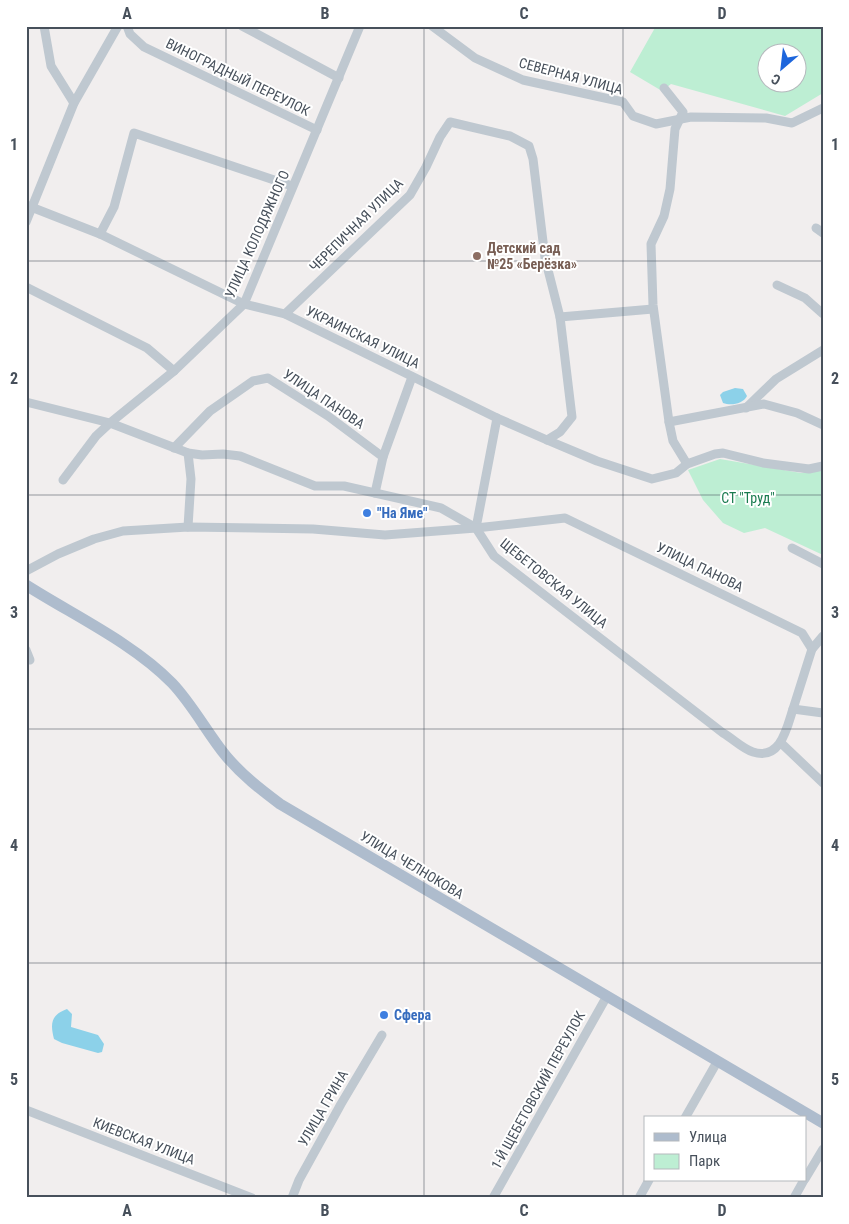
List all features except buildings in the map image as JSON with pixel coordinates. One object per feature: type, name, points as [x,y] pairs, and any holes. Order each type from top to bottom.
[{"type":"main road","name":"УЛИЦА ЧЕЛНОКОВА","points":[[26,585],[149,662],[172,683],[198,715],[225,755],[251,782],[280,804],[823,1123]]},
{"type":"street","points":[[44,26],[51,66],[74,103]]},
{"type":"street","points":[[26,222],[30,207],[74,103],[118,26]]},
{"type":"street","name":"ВИНОГРАДНЫЙ ПЕРЕУЛОК","points":[[127,26],[130,34],[144,47],[317,130]]},
{"type":"street","points":[[242,26],[338,78]]},
{"type":"street","name":"УЛИЦА КОЛОДЯЖНОГО","points":[[63,480],[96,436],[110,422],[174,370],[244,304],[360,26]]},
{"type":"street","name":"СЕВЕРНАЯ УЛИЦА","points":[[432,26],[474,58],[523,80],[623,102],[633,116],[656,124],[691,117],[766,118],[792,123],[823,108]]},
{"type":"street","points":[[664,88],[683,112],[675,130],[670,189],[664,216],[651,244],[653,309],[668,422],[673,441],[687,464]]},
{"type":"street","name":"ЧЕРЕПИЧНАЯ УЛИЦА","points":[[285,314],[410,195],[440,137],[450,122],[510,136],[529,146],[533,159],[545,258],[560,317]]},
{"type":"street","points":[[100,234],[114,207],[134,132],[292,186]]},
{"type":"street","name":"УКРАИНСКАЯ УЛИЦА","points":[[30,207],[100,234],[244,304],[285,314],[497,418],[547,440],[597,461],[652,479],[676,473],[687,464],[723,453],[764,463],[809,469],[823,466]]},
{"type":"street","points":[[777,285],[805,298],[823,314]]},
{"type":"street","points":[[26,287],[147,348],[174,370]]},
{"type":"street","points":[[547,440],[560,432],[572,417],[560,317],[653,309]]},
{"type":"street","points":[[746,408],[776,380],[823,350]]},
{"type":"street","points":[[375,493],[383,457],[412,377]]},
{"type":"street","name":"УЛИЦА ПАНОВА","points":[[174,448],[210,411],[253,381],[268,378],[328,416],[383,457]]},
{"type":"street","name":"ЩЕБЕТОВСКАЯ УЛИЦА","points":[[26,402],[110,422],[188,452],[202,455],[224,454],[240,456],[315,486],[344,486],[441,508],[476,528],[494,556],[723,733],[753,752],[771,751],[781,744]]},
{"type":"street","points":[[668,422],[764,404],[797,413],[823,424]]},
{"type":"street","points":[[476,528],[497,418]]},
{"type":"street","points":[[188,452],[191,479],[188,527]]},
{"type":"street","name":"УЛИЦА ПАНОВА","points":[[26,571],[58,554],[94,539],[123,530],[188,527],[313,529],[385,535],[476,528],[565,518],[802,633],[812,649]]},
{"type":"street","points":[[792,548],[823,564]]},
{"type":"street","points":[[823,636],[812,649],[781,744],[823,783]]},
{"type":"street","points":[[26,650],[30,660]]},
{"type":"street","points":[[793,709],[823,713]]},
{"type":"street","name":"1-Й ЩЕБЕТОВСКИЙ ПЕРЕУЛОК","points":[[493,1198],[607,996]]},
{"type":"street","name":"УЛИЦА ГРИНА","points":[[292,1198],[299,1180],[382,1035]]},
{"type":"street","points":[[686,1116],[717,1062]]},
{"type":"street","name":"КИЕВСКАЯ УЛИЦА","points":[[26,1110],[252,1198]]},
{"type":"street","points":[[806,1178],[823,1149]]},
{"type":"street","points":[[639,1198],[648,1182]]},
{"type":"street","points":[[794,1198],[804,1182]]},
{"type":"green space","points":[[656,26],[823,26],[823,93],[785,116],[671,84],[662,91],[630,72]]},
{"type":"green space","name":"СТ \"Труд\"","points":[[720,459],[801,473],[823,470],[823,555],[765,528],[744,533],[723,523],[703,500],[688,470]]},
{"type":"water","points":[[735,388],[743,389],[747,396],[745,399],[736,404],[723,403],[720,395]]},
{"type":"water","points":[[67,1009],[72,1014],[71,1027],[98,1035],[104,1044],[102,1052],[98,1053],[54,1039],[53,1020],[58,1014]]},
{"type":"place","name":"Детский сад №25 «Берёзка»","points":[[477,256]]},
{"type":"place","name":"\"На Яме\"","points":[[367,513]]},
{"type":"place","name":"Сфера","points":[[384,1015]]}]
